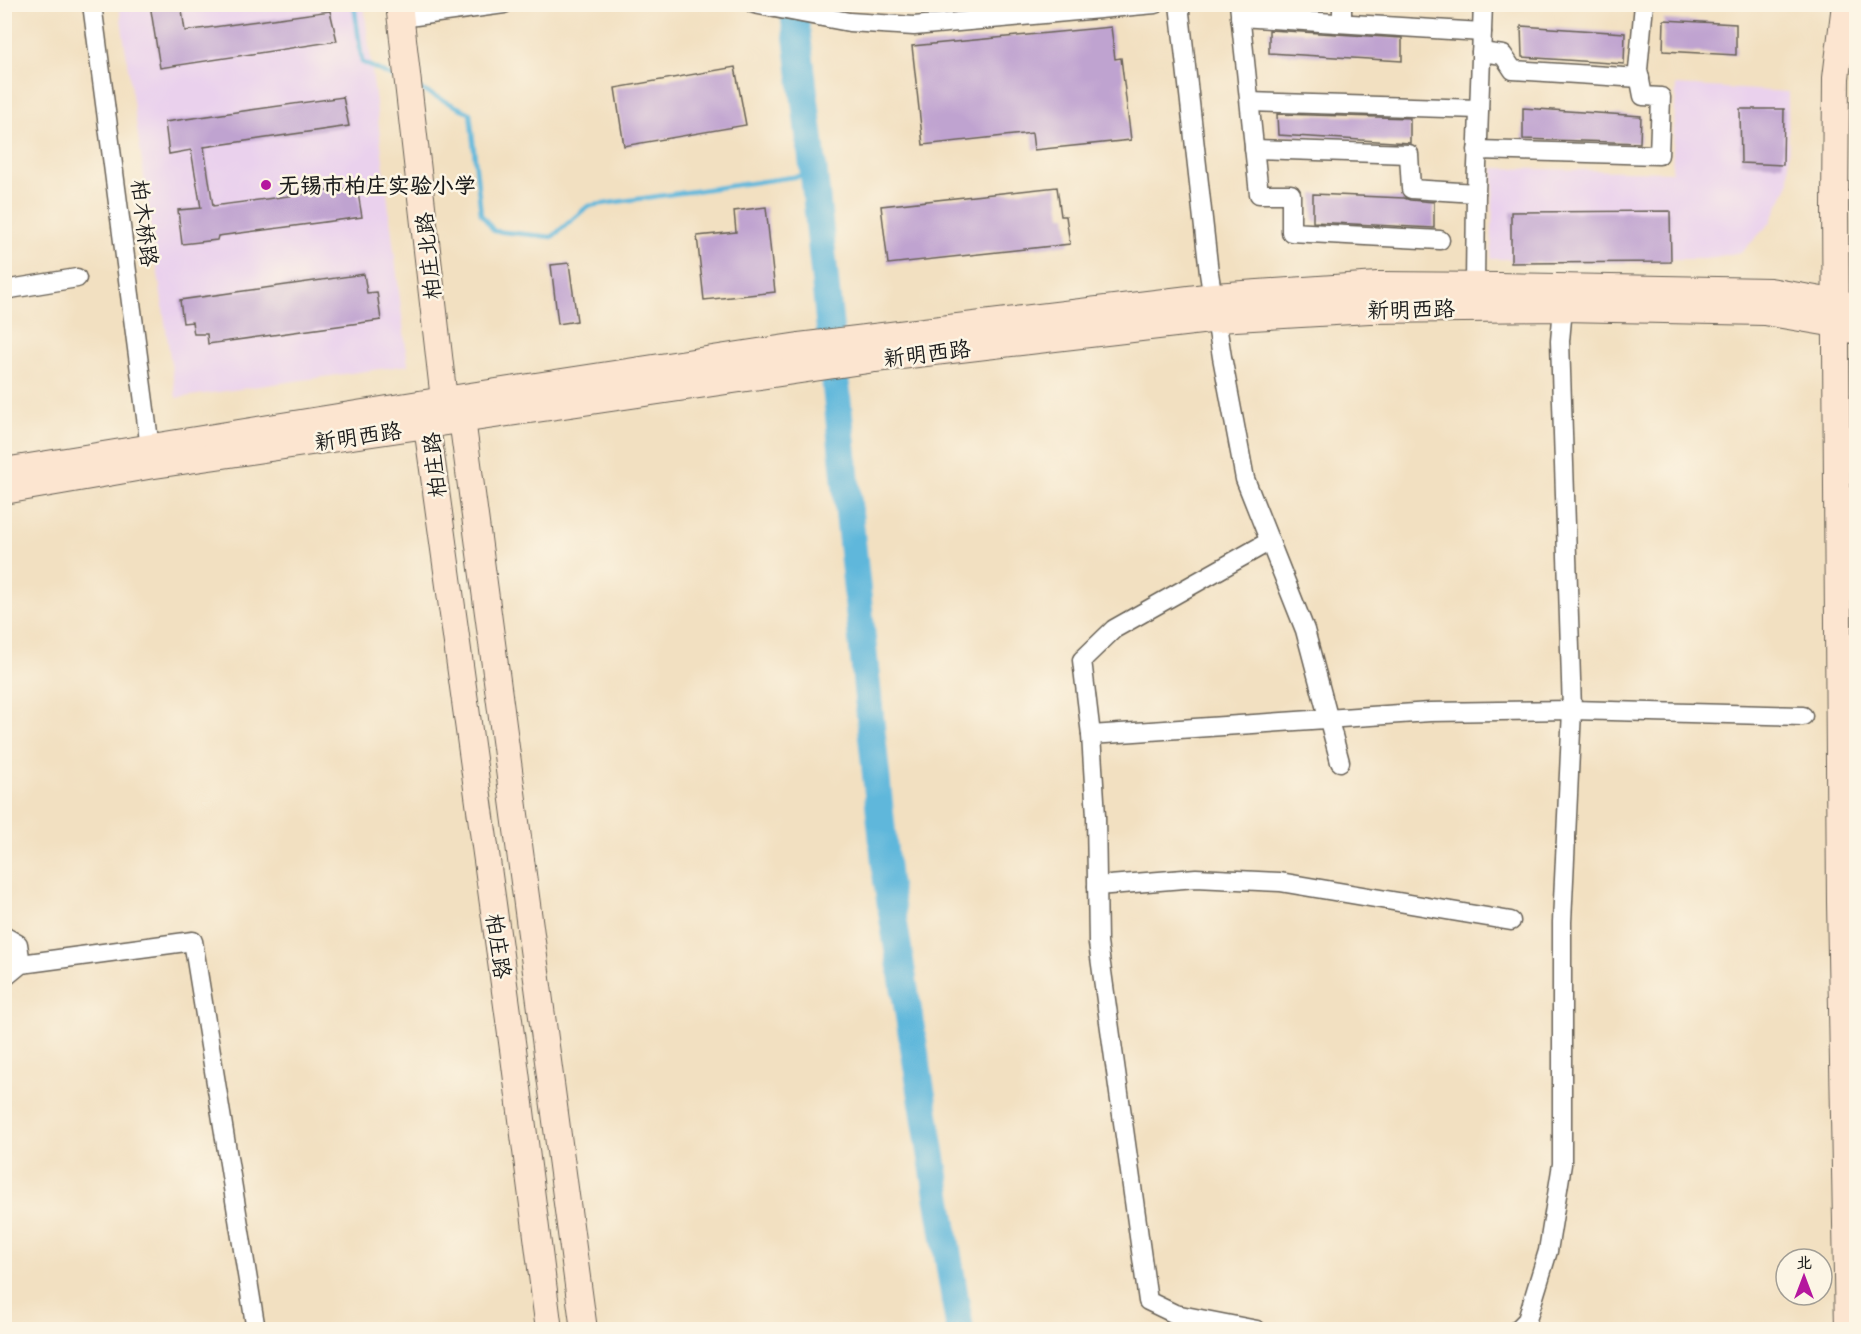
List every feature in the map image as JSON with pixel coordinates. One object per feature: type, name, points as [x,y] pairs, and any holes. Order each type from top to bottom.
[{"type":"street","name":"柏木桥路","points":[[92,4],[150,448]]},
{"type":"street","points":[[400,11],[504,4]]},
{"type":"street","points":[[754,4],[849,22],[914,26],[1155,4]]},
{"type":"street","points":[[1179,4],[1204,230],[1222,357],[1245,478],[1305,630],[1340,762]]},
{"type":"street","points":[[1342,4],[1342,23]]},
{"type":"street","points":[[1475,285],[1477,150],[1483,4]]},
{"type":"street","points":[[1477,150],[1659,156],[1661,98],[1643,96],[1638,70],[1644,4]]},
{"type":"street","points":[[1845,4],[1836,78],[1846,316],[1848,1329]]},
{"type":"street","name":"柏庄北路","points":[[400,11],[444,400]]},
{"type":"street","points":[[1440,240],[1291,232],[1291,194],[1259,194],[1240,11],[1342,23],[1482,32]]},
{"type":"street","points":[[1481,52],[1503,55],[1513,70],[1640,78]]},
{"type":"street","points":[[1250,102],[1479,109]]},
{"type":"street","points":[[1254,149],[1409,154],[1411,189],[1476,193]]},
{"type":"street","points":[[4,290],[77,278]]},
{"type":"street","name":"新明西路","points":[[4,471],[799,346],[872,348],[1216,308],[1378,285],[1770,291],[1846,316]]},
{"type":"street","name":"新明西路","points":[[1216,308],[1369,310],[1563,308],[1846,316]]},
{"type":"street","points":[[1516,1329],[1527,1320],[1548,1251],[1562,1164],[1562,922],[1572,710],[1560,341],[1563,308]]},
{"type":"street","name":"新明西路","points":[[4,491],[148,466],[800,371],[872,348]]},
{"type":"street","name":"柏庄路","points":[[549,1329],[513,1049],[427,426],[444,400],[462,419],[584,1329]]},
{"type":"street","points":[[1257,1329],[1175,1314],[1148,1301],[1098,943],[1091,735],[1082,660],[1114,629],[1270,541]]},
{"type":"street","points":[[1091,735],[1431,712],[1572,710],[1803,716]]},
{"type":"street","points":[[1097,886],[1196,878],[1280,882],[1511,921]]},
{"type":"street","points":[[4,936],[18,944],[21,963]]},
{"type":"street","points":[[4,978],[21,963],[193,941],[256,1329]]},
{"type":"shaded area","name":"无锡市柏庄实验小学","points":[[119,5],[364,5],[408,365],[176,398]]},
{"type":"shaded area","points":[[1676,85],[1788,92],[1789,184],[1770,223],[1742,252],[1704,259],[1491,259],[1494,168],[1672,172]]},
{"type":"building","points":[[150,4],[181,4],[185,31],[330,11],[337,41],[160,68]]},
{"type":"building","points":[[1664,20],[1736,24],[1736,55],[1663,51]]},
{"type":"building","points":[[1521,26],[1625,33],[1624,64],[1522,57]]},
{"type":"building","points":[[1111,27],[1115,59],[1121,58],[1131,140],[1034,150],[1032,133],[923,145],[912,46]]},
{"type":"building","points":[[1269,30],[1402,38],[1402,61],[1269,53]]},
{"type":"building","points":[[735,67],[746,125],[624,146],[615,88]]},
{"type":"building","points":[[343,97],[349,126],[204,147],[213,206],[357,187],[362,217],[218,236],[217,240],[182,244],[178,210],[201,208],[191,150],[169,154],[165,122]]},
{"type":"building","points":[[1523,108],[1641,116],[1640,143],[1523,139]]},
{"type":"building","points":[[1740,109],[1784,109],[1783,165],[1741,163]]},
{"type":"building","points":[[1277,114],[1410,118],[1410,143],[1278,135]]},
{"type":"building","points":[[1057,187],[1061,216],[1066,216],[1070,244],[888,264],[881,206]]},
{"type":"building","points":[[1313,194],[1404,198],[1434,202],[1434,228],[1313,222]]},
{"type":"building","points":[[766,207],[775,292],[704,300],[697,236],[736,232],[734,211]]},
{"type":"building","points":[[1670,211],[1671,262],[1511,263],[1511,212]]},
{"type":"building","points":[[569,263],[577,321],[558,324],[551,265]]},
{"type":"building","points":[[364,274],[367,293],[377,292],[381,320],[208,344],[207,334],[194,334],[192,322],[183,323],[180,300]]},
{"type":"waterway","points":[[354,4],[362,62],[399,80]]},
{"type":"waterway","points":[[793,4],[814,174],[887,881],[960,1330]]},
{"type":"waterway","points":[[418,88],[470,113],[481,214],[494,231],[552,237],[588,206],[814,174]]},
{"type":"place","name":"无锡市柏庄实验小学","points":[[266,185]]}]
